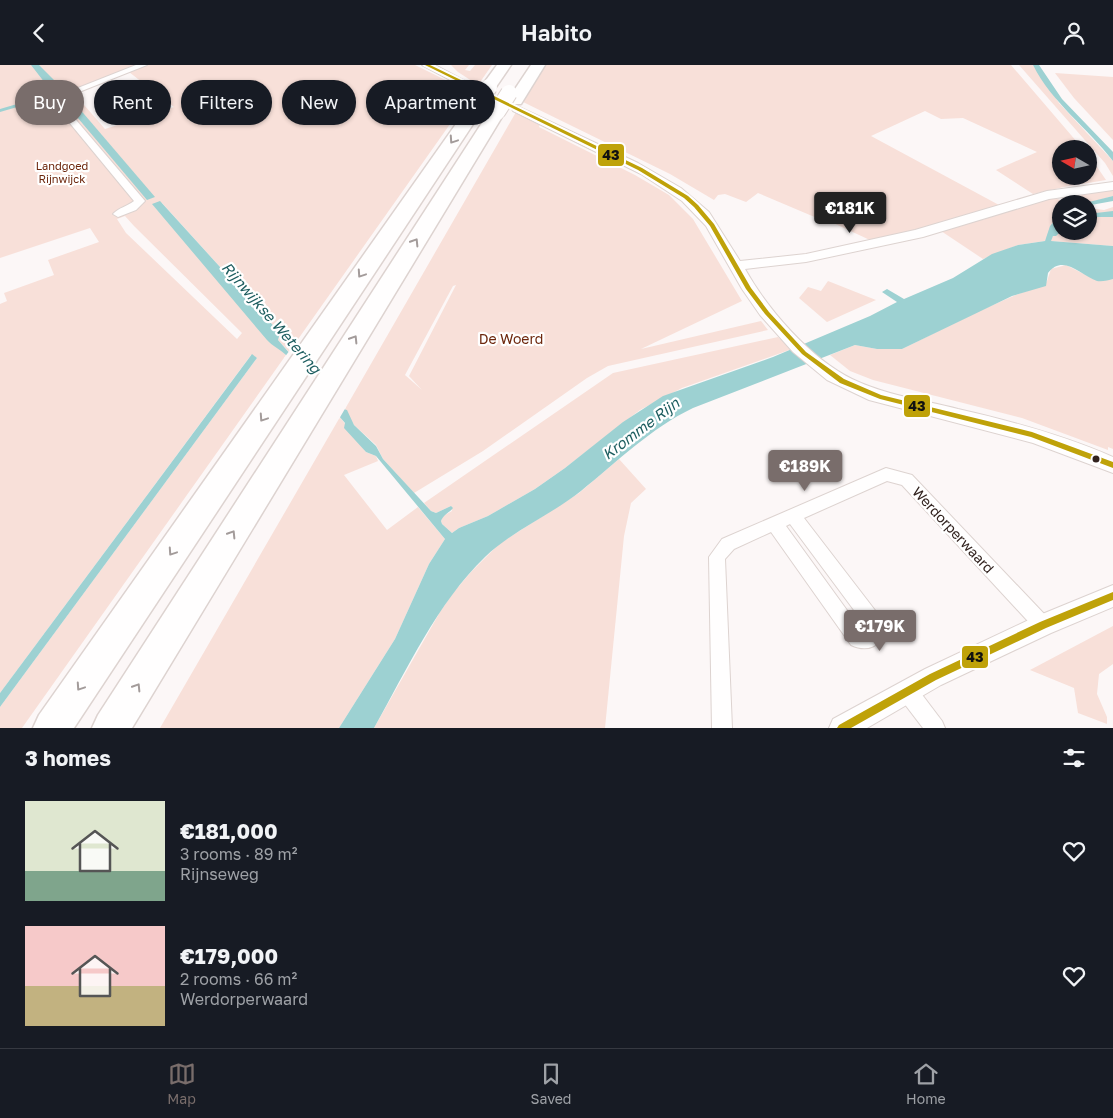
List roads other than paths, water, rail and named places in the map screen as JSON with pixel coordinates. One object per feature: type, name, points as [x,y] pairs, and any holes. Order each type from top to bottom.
[{"type":"highway","points":[[497,102],[504,65]]},
{"type":"highway","points":[[52,728],[298,367],[497,102],[527,65]]},
{"type":"highway","points":[[111,728],[321,392],[497,102],[538,65]]},
{"type":"street","points":[[118,214],[132,209],[140,201],[54,99],[143,65]]},
{"type":"street","points":[[427,65],[497,102],[667,184],[690,201],[702,214],[764,310],[795,342],[834,376],[857,389],[1025,432],[1090,454],[1113,465]]},
{"type":"street","points":[[736,266],[816,256],[936,229],[1047,195],[1113,186]]},
{"type":"street","name":"Werdorperwaard","points":[[722,728],[717,557],[728,544],[886,474],[906,480],[1043,625]]},
{"type":"street","points":[[774,523],[857,639],[863,641],[872,639],[877,633],[878,628],[793,515]]},
{"type":"street","points":[[842,728],[907,691],[1043,625],[1113,596]]},
{"type":"street","points":[[907,691],[930,721]]},
{"type":"water","points":[[31,65],[39,65],[54,80],[43,80]]},
{"type":"water","points":[[1033,65],[1039,65],[1062,99],[1113,152],[1113,161],[1098,144],[1098,140],[1095,140],[1060,103],[1041,79]]},
{"type":"water","points":[[15,105],[15,108],[0,112],[0,109]]},
{"type":"water","points":[[84,114],[155,197],[147,200],[84,125]]},
{"type":"water","points":[[1113,196],[1113,201],[1097,204],[1097,200]]},
{"type":"water","name":"Kromme Rijn","points":[[160,201],[280,333],[278,340],[337,407],[347,410],[354,425],[376,446],[383,459],[431,511],[436,513],[451,506],[453,508],[441,521],[452,533],[459,528],[488,516],[535,489],[623,422],[663,396],[773,357],[870,316],[897,302],[882,292],[887,289],[904,299],[953,278],[992,254],[1018,245],[1045,241],[1052,224],[1051,241],[1113,246],[1113,279],[1097,281],[1066,265],[1060,265],[1054,267],[1048,273],[1046,286],[1012,296],[902,349],[877,349],[855,345],[693,408],[678,416],[649,435],[569,500],[496,547],[485,557],[452,595],[438,616],[374,728],[339,728],[395,639],[429,564],[445,539],[376,456],[366,452],[344,428],[345,423],[286,355],[267,340],[152,204]]},
{"type":"water","points":[[1113,211],[1113,217],[1097,217],[1097,213]]},
{"type":"water","points":[[252,354],[257,358],[0,707],[0,693]]},
{"type":"park label","name":"Landgoed Rijnwijck","points":[[62,172]]},
{"type":"park label","name":"De Woerd","points":[[511,339]]},
{"type":"water label","name":"Rijnwijkse Wetering","points":[[271,318]]}]
